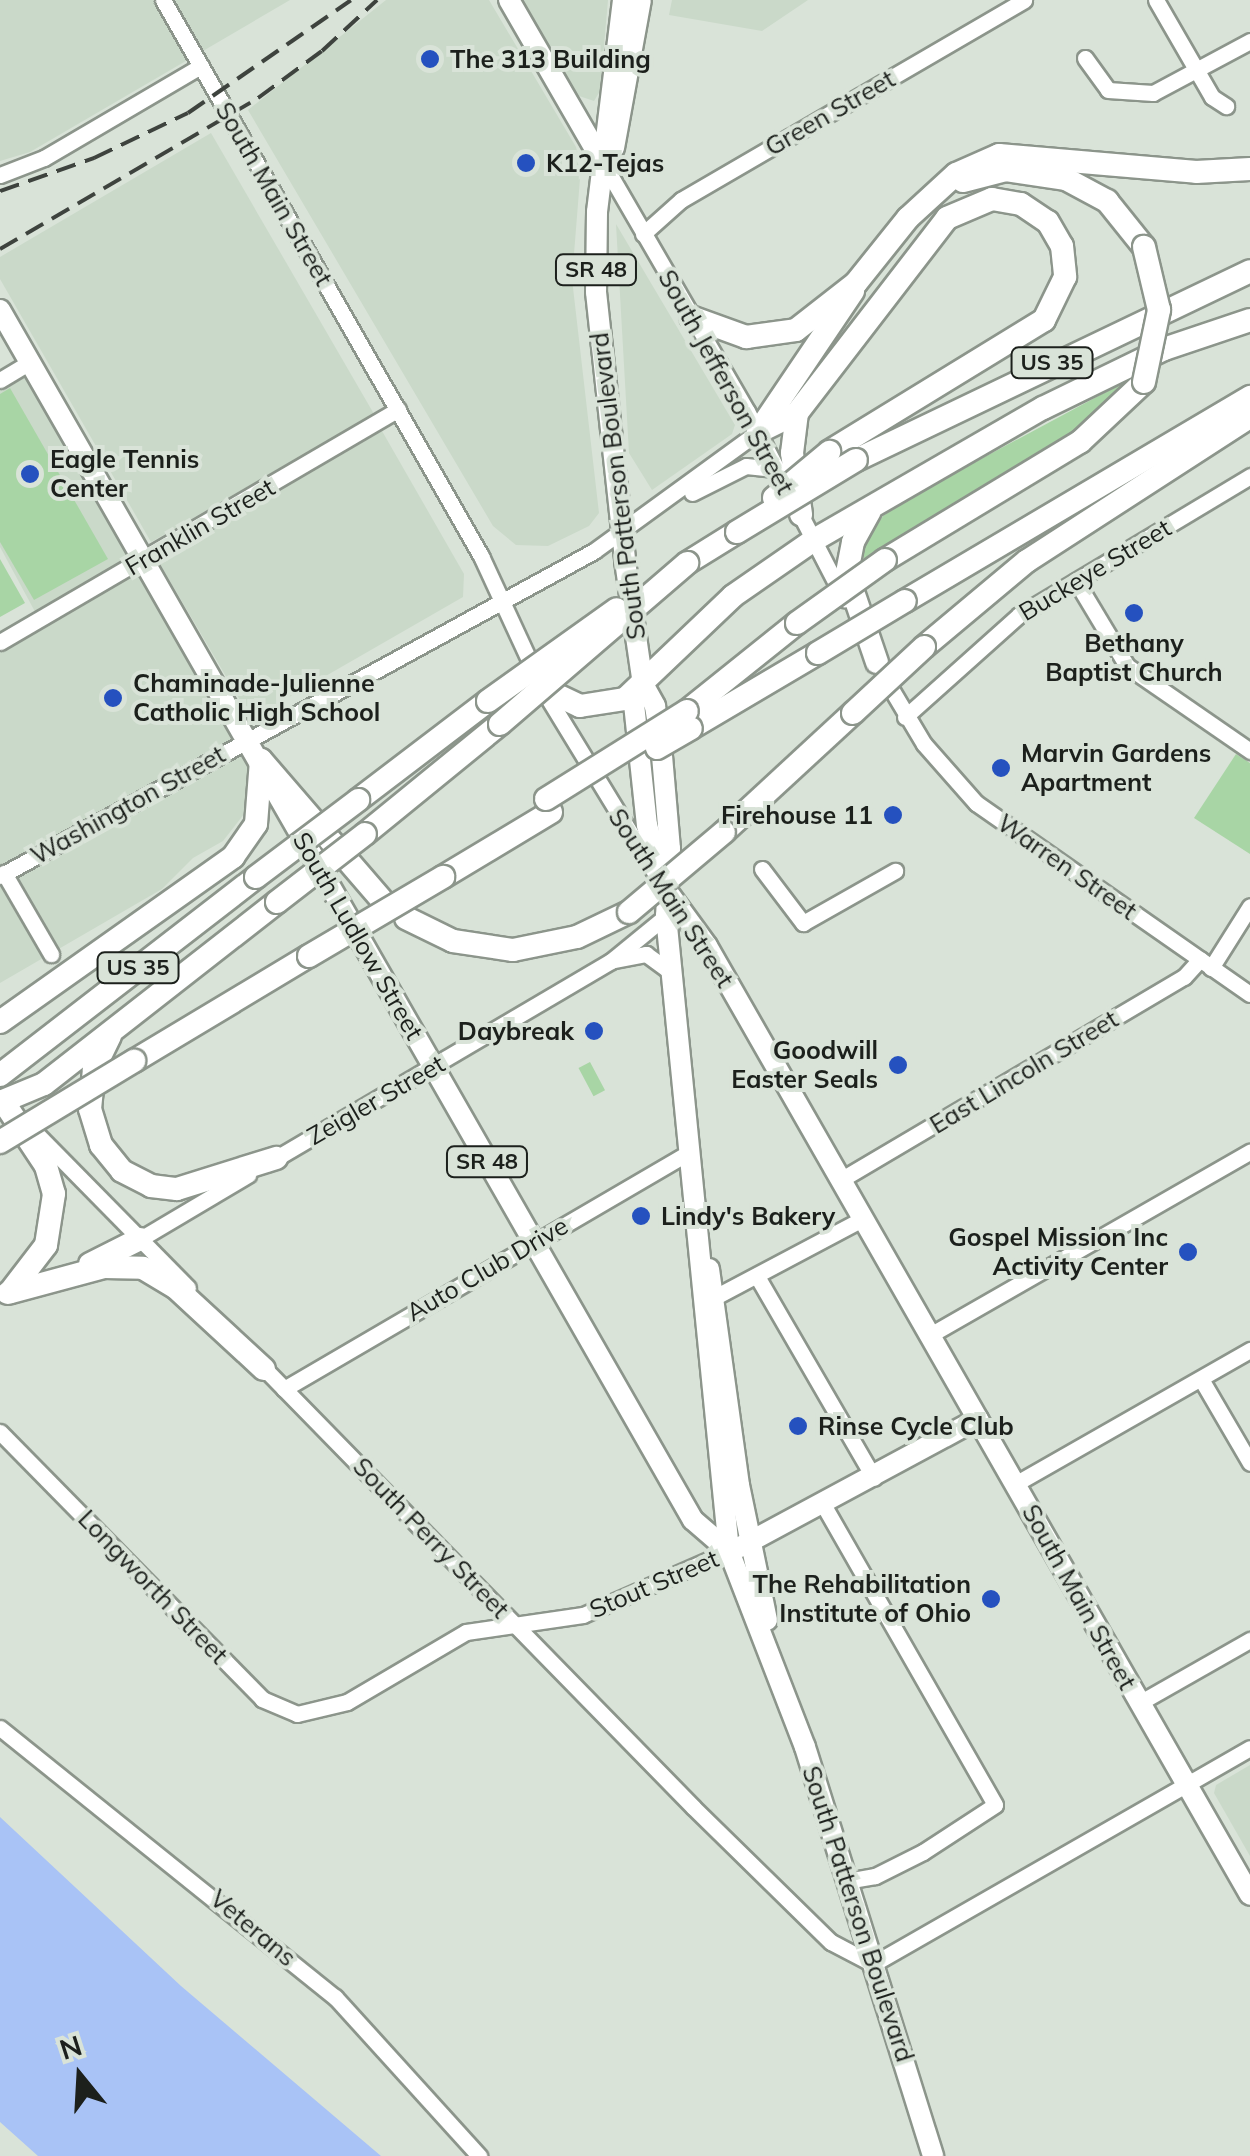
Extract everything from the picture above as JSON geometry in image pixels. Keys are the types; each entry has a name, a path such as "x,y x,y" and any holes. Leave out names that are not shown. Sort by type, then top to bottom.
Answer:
{"highway":[{"path":"691,317 741,336 779,336 811,321 856,283 908,218 971,163 999,154 1178,171 1250,168"},
{"path":"689,720 798,623 885,560 1080,442 1144,382 1158,310 1144,247 1107,201 1049,173 1006,170 945,186"},
{"path":"737,532 829,452 1018,341 1044,320 1064,277 1062,246 1048,222 1020,204 992,200 947,218 798,413 758,432"},
{"name":"US 35","path":"0,1075 488,701 687,564 856,460 1250,270"},
{"path":"758,432 843,315 856,283"},
{"path":"542,688 571,705 598,706 625,699 733,596 814,540 1084,387 1164,349 1250,320"},
{"path":"0,1142 447,875 548,805 689,720 818,653 1250,397"},
{"path":"798,413 792,453 800,514"},
{"path":"406,918 453,941 514,950 578,937 629,912 724,832 924,647 1026,561 1250,416"},
{"path":"877,662 848,567 862,522 879,503"},
{"path":"5,1293 46,1245 54,1194 46,1166 2,1099 37,1088 112,1033 500,724 687,564"},
{"path":"261,760 381,899"},
{"path":"0,1022 233,857 256,824 261,760"},
{"path":"112,1033 94,1069 90,1109 101,1145 122,1171 151,1186 178,1189 276,1158"},
{"path":"45,1282 140,1239"},
{"path":"5,1293 104,1268 143,1268 175,1287 264,1369"}],"main road":[{"name":"South Jefferson Street","path":"508,0 606,168"},
{"name":"South Patterson Boulevard","path":"623,0 596,292 643,684 656,706 661,744 670,848 664,887 666,916 698,1208 701,1313 739,1548 933,2156"},
{"name":"South Patterson Boulevard","path":"606,168 622,128 642,0"},
{"path":"570,107 592,108 612,97"},
{"name":"South Ludlow Street","path":"0,310 693,1520 739,1548"},
{"name":"South Main Street","path":"664,887 698,932 842,1179 1250,1895"},
{"name":"South Patterson Boulevard","path":"698,1208 715,1297 739,1548"},
{"name":"Stout Street","path":"739,1548 824,1506 978,1419"}],"street":[{"name":"South Main Street","path":"163,0 504,600 542,688 664,887"},
{"path":"989,0 998,16"},
{"name":"Green Street","path":"643,234 681,200 1024,0"},
{"path":"1156,0 1212,97 1226,106"},
{"path":"1086,58 1108,90 1153,93 1250,41"},
{"path":"0,175 44,158 201,66"},
{"name":"South Jefferson Street","path":"606,168 758,432 906,717"},
{"path":"0,380 30,362"},
{"name":"Franklin Street","path":"0,642 398,410"},
{"path":"670,501 758,432"},
{"path":"670,501 746,466 777,469"},
{"name":"Buckeye Street","path":"906,717 1000,630 1250,476"},
{"name":"Washington Street","path":"2,874 504,600 670,501"},
{"path":"1076,581 1127,666 1250,752"},
{"name":"Warren Street","path":"906,717 945,772 988,813 1250,994"},
{"path":"762,869 803,923 895,871"},
{"path":"2,874 51,954"},
{"name":"East Lincoln Street","path":"842,1179 1206,963 1250,906"},
{"name":"Zeigler Street","path":"140,1239 612,961 666,916"},
{"path":"612,961 646,954 672,973"},
{"name":"South Perry Street","path":"2,1099 831,1942 873,1964"},
{"name":"Auto Club Drive","path":"284,1388 692,1151"},
{"path":"930,1335 1250,1152"},
{"path":"715,1297 758,1278 864,1218"},
{"path":"758,1278 874,1478"},
{"path":"1015,1484 1250,1350"},
{"path":"1201,1379 1250,1463"},
{"name":"Longworth Street","path":"0,1432 262,1699 286,1712 320,1711"},
{"path":"824,1506 995,1804 923,1852 875,1876 848,1881"},
{"name":"Stout Street","path":"320,1711 466,1632 513,1622 583,1615 739,1548"},
{"path":"1138,1703 1250,1640"},
{"name":"Veterans","path":"0,1728 335,1997 479,2156"},
{"path":"873,1964 1250,1748"}],"shaded area":[{"path":"0,0 290,0 30,152 0,161"},
{"path":"386,0 489,0 576,147 581,166 572,279 599,513 589,526 548,546 516,545 493,526 248,110"},
{"path":"519,0 608,0 600,91 594,101 576,95"},
{"path":"672,0 808,0 762,31 669,15"},
{"path":"211,133 374,414 151,542 0,279 0,257"},
{"path":"616,224 735,425 732,434 652,490 629,453"},
{"name":"Chaminade-Julienne Catholic High School","path":"30,362 261,760 248,809 223,841 193,858 162,889 0,983 0,642 39,619 0,547 0,380"},
{"path":"382,431 464,574 463,597 251,719 157,559"},
{"path":"1250,1765 1250,1856 1214,1793 1216,1785"}],"green space":[{"path":"1130,379 1074,434 863,563 865,543 883,516 912,496"},
{"name":"Eagle Tennis Center","path":"10,388 108,559 34,600 0,542 0,394"},
{"path":"0,559 25,603 0,617"},
{"path":"1236,754 1250,763 1250,854 1194,818"},
{"path":"590,1062 605,1090 594,1096 579,1068"}],"water":[{"path":"0,1817 181,1986 381,2156 38,2156 0,2122"}],"railway":[{"path":"0,191 94,158 188,113 351,0"},
{"path":"0,249 258,98 322,51 377,0"}],"place":[{"name":"The 313 Building","path":"430,59"},
{"name":"K12-Tejas","path":"526,163"},
{"name":"Eagle Tennis Center","path":"30,474"},
{"name":"Bethany Baptist Church","path":"1134,613"},
{"name":"Chaminade-Julienne Catholic High School","path":"113,698"},
{"name":"Marvin Gardens Apartment","path":"1001,768"},
{"name":"Firehouse 11","path":"893,815"},
{"name":"Daybreak","path":"594,1031"},
{"name":"Goodwill Easter Seals","path":"898,1065"},
{"name":"Lindy's Bakery","path":"641,1216"},
{"name":"Gospel Mission Inc Activity Center","path":"1188,1252"},
{"name":"Rinse Cycle Club","path":"798,1426"},
{"name":"The Rehabilitation Institute of Ohio","path":"991,1599"}]}
